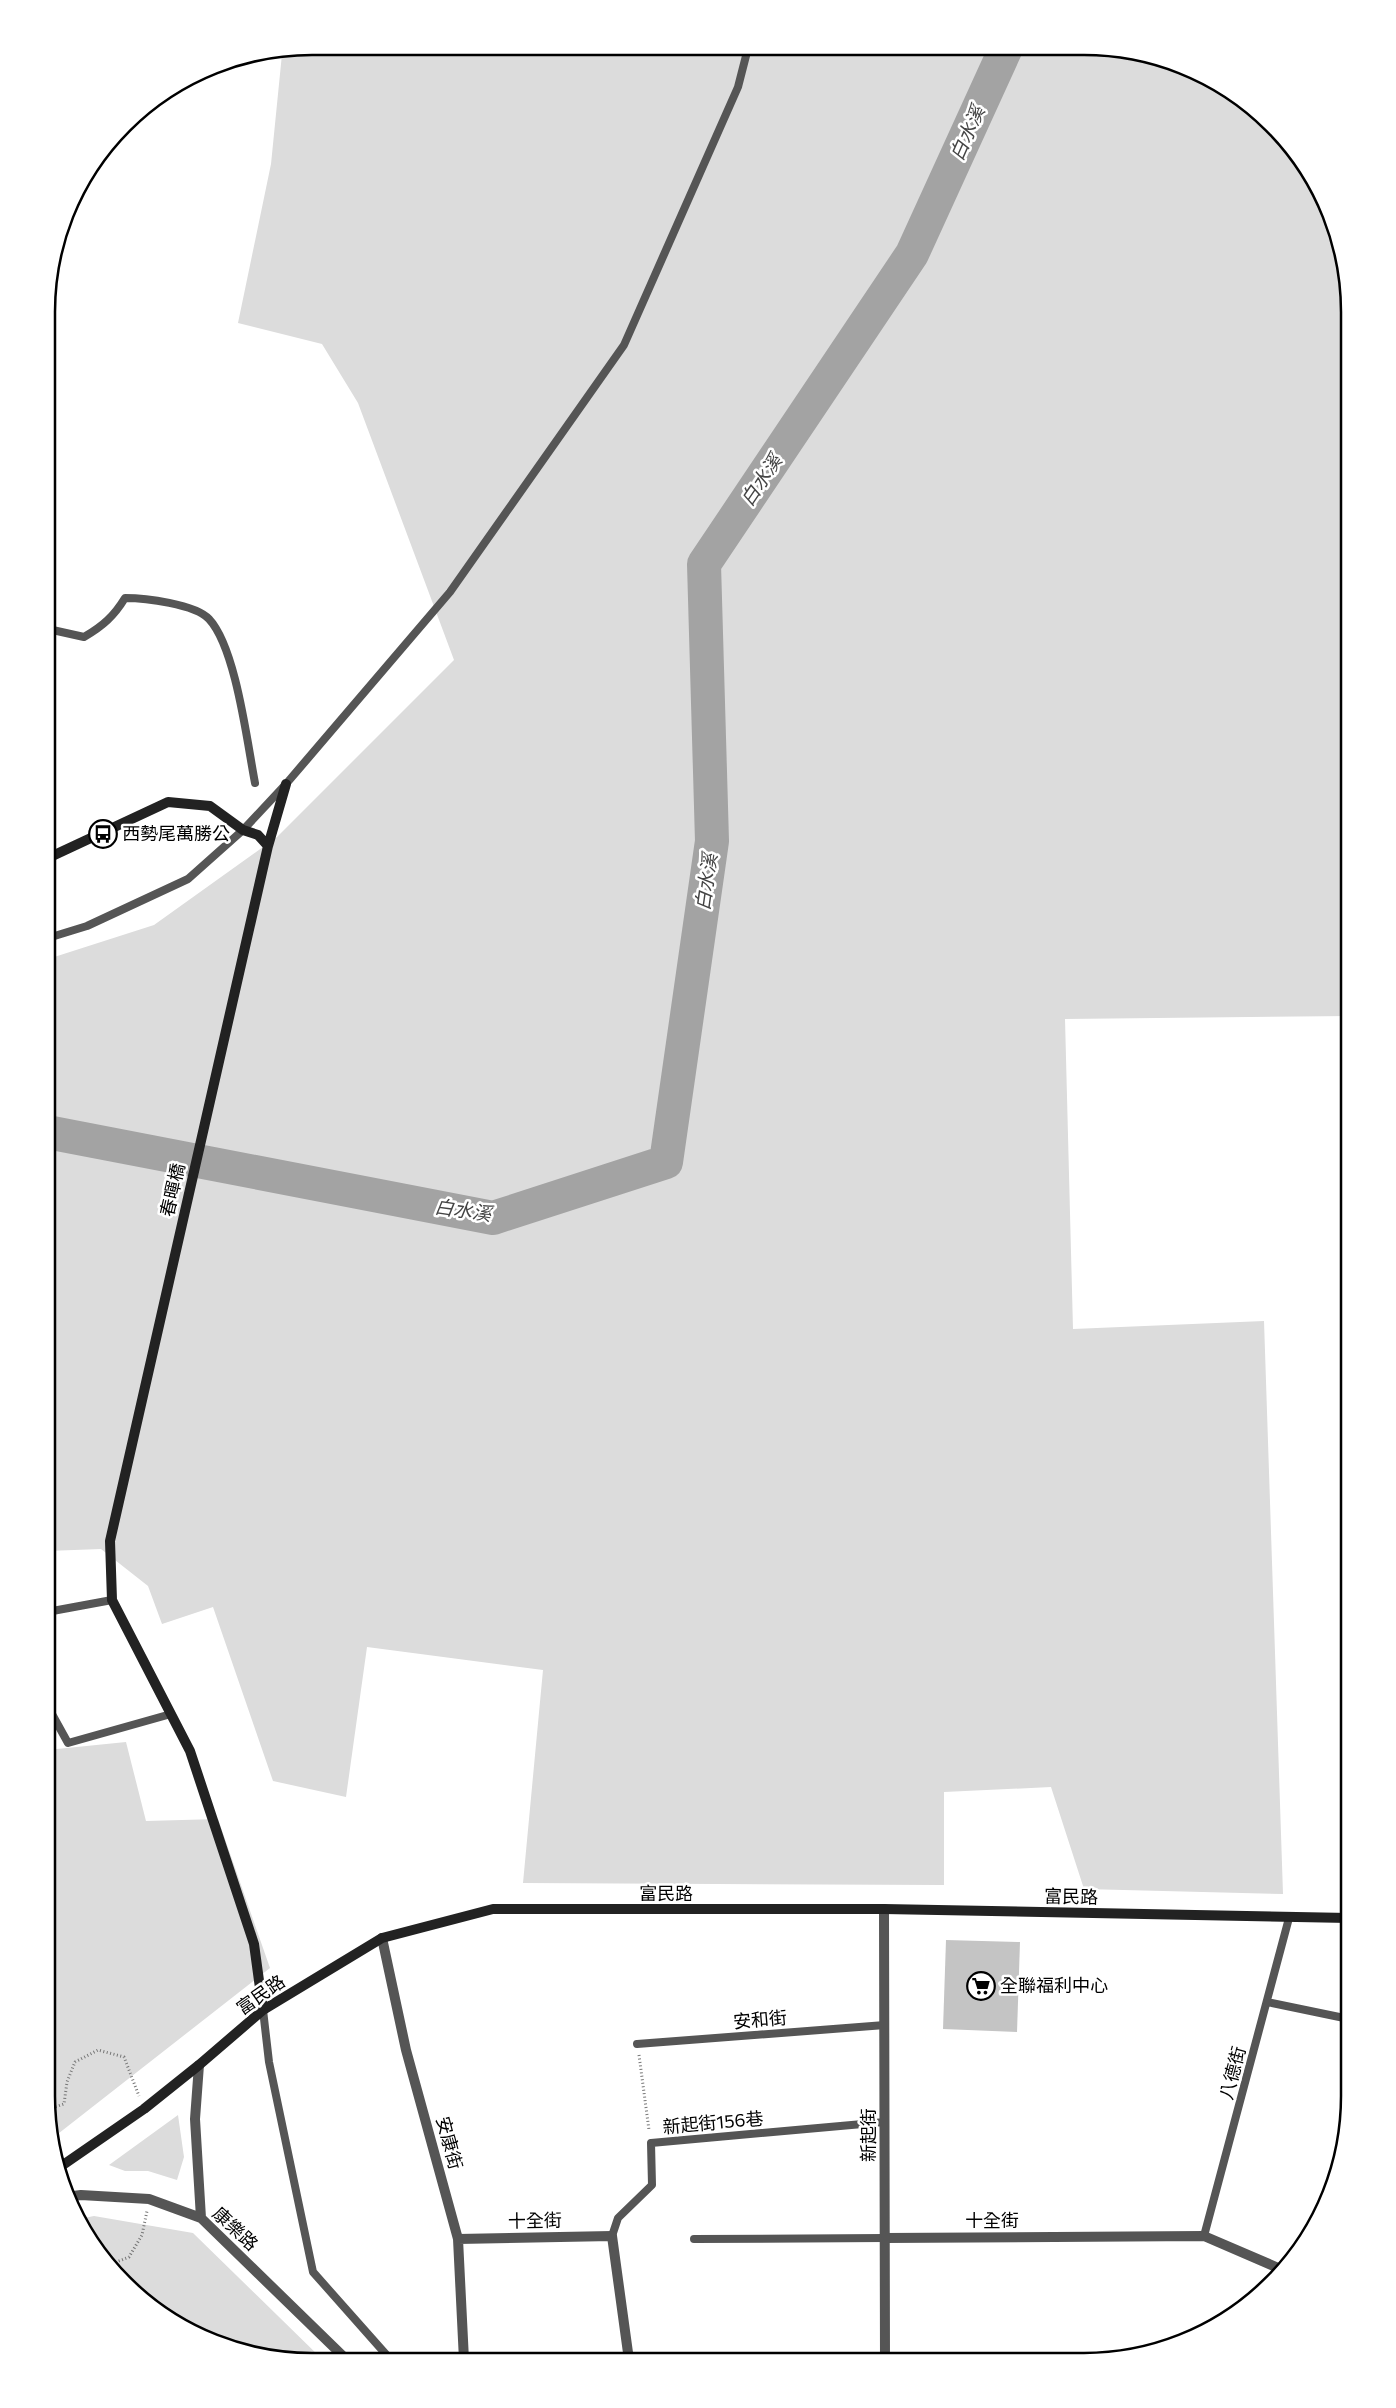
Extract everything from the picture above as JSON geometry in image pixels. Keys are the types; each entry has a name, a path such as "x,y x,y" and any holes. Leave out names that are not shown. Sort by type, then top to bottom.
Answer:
{"street":[{"name":"春暉橋","path":"112,1600 110,1541 268,846 286,784"},
{"path":"55,855 168,802 210,806 242,830 258,834 268,846"},
{"path":"112,1600 190,1751 254,1944 263,2010"},
{"name":"富民路","path":"65,2164 144,2109 263,2010 382,1938 494,1909 884,1909 1341,1918"},
{"name":"新起街","path":"884,1909 885,2353"},
{"name":"安康街","path":"382,1938 406,2050 458,2239 464,2353"},
{"path":"199,2065 194,2118 201,2218"},
{"name":"康樂路","path":"76,2196 149,2199 201,2218 340,2353"},
{"path":"612,2236 628,2353"},
{"name":"十全街","path":"458,2239 612,2236"},
{"name":"十全街","path":"885,2238 1204,2236 1276,2267"}],"lane":[{"path":"55,936 87,926 188,879 242,830 286,784 450,592 624,345 738,87 746,55"},
{"path":"55,631 84,637 103,626 114,616 125,598 137,598 189,608 208,619 229,653 255,783"},
{"path":"55,1611 112,1600"},
{"path":"55,1719 68,1743 171,1714"},
{"name":"八德街","path":"1204,2236 1289,1918"},
{"path":"1267,2002 1341,2017"},
{"path":"263,2010 269,2062 313,2272 385,2353"},
{"name":"安和街","path":"637,2044 885,2025"},
{"name":"新起街156巷","path":"612,2236 618,2218 652,2185 651,2143 885,2122"},
{"name":"十全街","path":"694,2239 885,2238"}],"path":[{"path":"637,2044 651,2143"},
{"path":"56,2107 64,2104 67,2082 75,2062 98,2050 124,2057 144,2109"},
{"path":"117,2262 130,2257 142,2235 149,2199"}],"shaded area":[{"path":"312,55 1084,55 1117,57 1150,64 1182,75 1212,89 1227,98 1266,130 1298,169 1307,184 1321,214 1332,246 1339,279 1341,312 1341,1016 1065,1019 1073,1329 1264,1321 1283,1894 1084,1889 1051,1787 944,1792 944,1885 523,1883 543,1670 367,1647 346,1797 273,1781 213,1607 162,1624 148,1586 101,1549 55,1551 55,957 154,925 277,837 454,660 358,403 322,344 238,323 271,164 282,57"},
{"path":"126,1742 146,1821 218,1819 270,1968 58,2134 55,2096 55,1749"},
{"path":"178,2115 184,2157 177,2180 148,2171 125,2171 109,2165"},
{"path":"94,2216 193,2233 316,2353 279,2351 246,2344 214,2333 184,2319 169,2310 130,2278 98,2239 86,2218"}],"building":[{"name":"全聯福利中心","path":"946,1940 1020,1942 1017,2032 943,2029"}],"waterway":[{"name":"白水溪","path":"55,1134 493,1218 666,1162 712,841 704,564 912,254 1003,55"}],"place":[{"name":"西勢尾萬勝公","path":"103,834"},
{"name":"全聯福利中心","path":"981,1986"}]}
